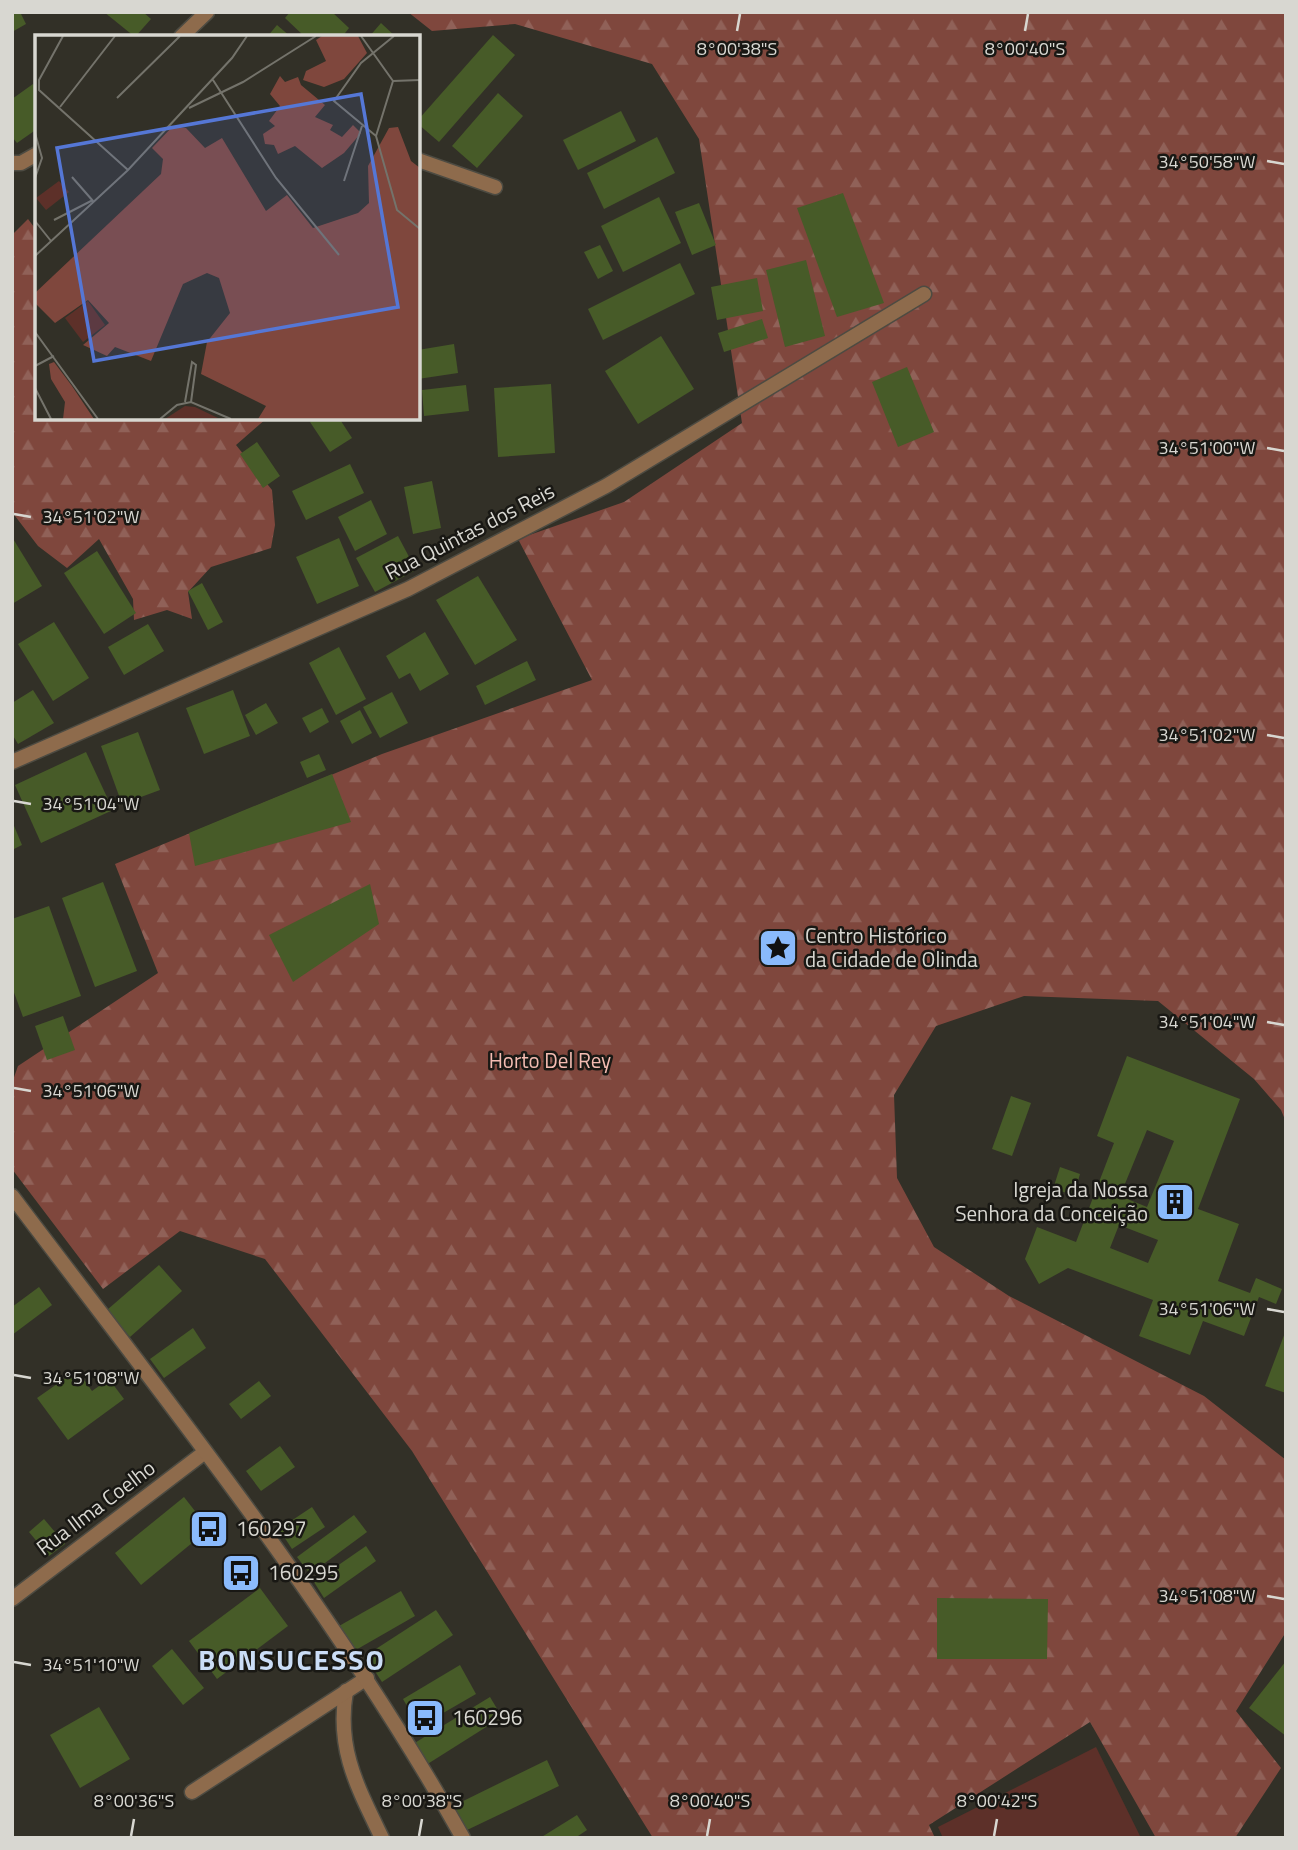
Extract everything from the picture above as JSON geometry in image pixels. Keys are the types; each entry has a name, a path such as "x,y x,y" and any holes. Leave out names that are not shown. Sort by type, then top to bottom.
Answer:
{"street":[{"path":"192,34 207,12"},
{"path":"12,163 21,163 35,155"},
{"path":"420,161 495,187"},
{"name":"Rua Quintas dos Reis","path":"12,762 408,589 606,486 924,295"},
{"path":"12,1196 205,1452 367,1678 463,1838"},
{"name":"Rua Ilma Coelho","path":"12,1599 205,1452"},
{"path":"192,1792 367,1678"},
{"path":"346,1691 342,1713 348,1762 382,1838"}],"green space":[{"name":"Horto Del Rey","path":"408,12 1286,12 1286,1122 1281,1110 1254,1079 1158,1001 1024,996 936,1026 894,1095 897,1178 934,1247 1009,1296 1204,1396 1286,1460 1286,1632 1236,1711 1281,1768 1235,1838 1156,1838 1090,1722 929,1825 935,1838 653,1838 412,1451 265,1259 180,1231 103,1289 12,1169 12,1083 18,1066 158,973 115,864 382,754 592,680 518,539 624,502 742,423 699,139 652,64 515,24 432,31"},
{"path":"28,219 35,228 35,420 265,420 236,445 272,490 275,525 271,548 211,567 188,592 192,619 167,610 134,620 133,599 99,539 67,568 38,546 12,512 12,235"}],"shaded area":[{"path":"1096,1747 1141,1838 943,1838 938,1827"}],"building":[{"path":"12,12 20,12 26,24 12,32"},
{"path":"104,12 143,12 151,19 137,35 133,35"},
{"path":"290,12 332,12 349,28 344,35 303,35 285,18"},
{"path":"381,23 394,35 371,35"},
{"path":"277,25 289,35 269,35"},
{"path":"493,35 515,55 439,142 420,126 420,118"},
{"path":"33,84 35,86 35,130 17,143 12,137 12,99"},
{"path":"498,93 523,116 477,168 452,146"},
{"path":"621,111 636,141 578,170 563,140"},
{"path":"657,137 675,173 604,209 587,173"},
{"path":"843,193 884,303 837,317 797,208"},
{"path":"659,197 681,243 623,272 601,226"},
{"path":"699,203 716,245 692,255 675,212"},
{"path":"600,245 613,271 598,279 584,252"},
{"path":"806,260 825,336 785,347 766,270"},
{"path":"680,263 695,294 603,340 588,309"},
{"path":"757,278 763,311 717,320 711,287"},
{"path":"762,319 768,338 724,352 718,333"},
{"path":"661,336 694,389 638,424 605,371"},
{"path":"454,344 458,373 420,379 420,350"},
{"path":"907,367 934,432 898,447 872,382"},
{"path":"551,384 555,453 498,457 494,388"},
{"path":"466,385 469,411 424,416 422,390"},
{"path":"340,420 352,438 330,452 310,422"},
{"path":"257,442 280,476 263,488 240,454"},
{"path":"350,464 364,493 306,520 292,491"},
{"path":"432,481 441,528 413,534 404,487"},
{"path":"371,500 387,534 355,551 338,517"},
{"path":"398,536 416,570 375,592 356,558"},
{"path":"12,537 42,586 12,604"},
{"path":"339,538 359,586 317,604 296,557"},
{"path":"97,551 136,613 104,634 64,573"},
{"path":"478,576 517,640 475,665 436,600"},
{"path":"202,583 223,622 208,630 188,591"},
{"path":"54,622 89,678 53,701 18,644"},
{"path":"148,624 164,651 124,675 108,647"},
{"path":"425,632 449,674 420,691 410,673 399,679 386,656"},
{"path":"339,647 366,699 336,715 309,663"},
{"path":"527,661 536,680 485,705 476,686"},
{"path":"33,690 54,723 18,744 12,734 12,703"},
{"path":"233,690 250,736 204,754 186,708"},
{"path":"392,692 408,723 380,738 363,707"},
{"path":"266,703 278,723 256,735 245,715"},
{"path":"322,708 329,722 310,733 302,718"},
{"path":"360,710 372,733 352,744 340,721"},
{"path":"138,732 160,790 122,804 101,746"},
{"path":"86,752 113,810 41,843 15,785"},
{"path":"319,754 326,770 307,778 300,762"},
{"path":"332,774 351,822 195,866 189,833"},
{"path":"12,821 22,845 12,850"},
{"path":"103,882 137,971 95,987 62,898"},
{"path":"370,884 379,924 293,982 269,935"},
{"path":"49,906 81,996 23,1017 12,987 12,919"},
{"path":"63,1016 75,1050 47,1060 35,1026"},
{"name":"Igreja da Nossa Senhora da Conceição","path":"1127,1056 1240,1099 1198,1209 1239,1224 1218,1281 1250,1293 1256,1278 1282,1289 1276,1304 1259,1297 1244,1336 1203,1321 1190,1355 1139,1336 1153,1300 1068,1268 1039,1284 1025,1259 1037,1227 1076,1242 1114,1143 1097,1136","holes":["1147,1130 1174,1141 1147,1207 1120,1196","1119,1225 1158,1240 1148,1263 1110,1248"]},
{"path":"1011,1096 1031,1103 1012,1156 992,1149"},
{"path":"1060,1167 1080,1174 1074,1195 1053,1189"},
{"path":"159,1265 182,1291 130,1337 107,1310"},
{"path":"39,1287 52,1305 12,1335 12,1307"},
{"path":"193,1328 206,1348 164,1378 150,1359"},
{"path":"1286,1330 1286,1393 1265,1386"},
{"path":"77,1370 92,1391 109,1379 124,1399 68,1440 37,1398"},
{"path":"259,1381 271,1396 241,1419 229,1404"},
{"path":"280,1446 295,1467 261,1491 246,1471"},
{"path":"184,1497 209,1529 141,1585 115,1553"},
{"path":"312,1507 325,1527 292,1549 279,1529"},
{"path":"354,1515 367,1532 310,1574 297,1557"},
{"path":"44,1519 65,1544 49,1556 29,1532"},
{"path":"366,1546 376,1561 324,1598 314,1582"},
{"path":"260,1588 288,1626 217,1679 189,1641"},
{"path":"401,1591 415,1616 354,1651 339,1626"},
{"path":"937,1598 1048,1599 1047,1659 937,1659"},
{"path":"436,1610 453,1635 382,1682 365,1656"},
{"path":"172,1649 204,1688 183,1705 152,1666"},
{"path":"1286,1661 1286,1736 1249,1708"},
{"path":"460,1665 476,1694 419,1727 403,1699"},
{"path":"490,1697 502,1717 426,1765 413,1744"},
{"path":"99,1707 130,1759 80,1788 50,1735"},
{"path":"547,1760 559,1786 465,1831 453,1806"},
{"path":"577,1815 587,1830 575,1838 540,1838"}],"place":[{"name":"Centro Histórico da Cidade de Olinda","path":"778,948"},
{"name":"Igreja da Nossa Senhora da Conceição","path":"1175,1202"},
{"name":"160297","path":"209,1529"},
{"name":"160295","path":"241,1573"},
{"name":"160296","path":"425,1718"}],"district":[{"name":"BONSUCESSO","path":"292,1660"}]}
